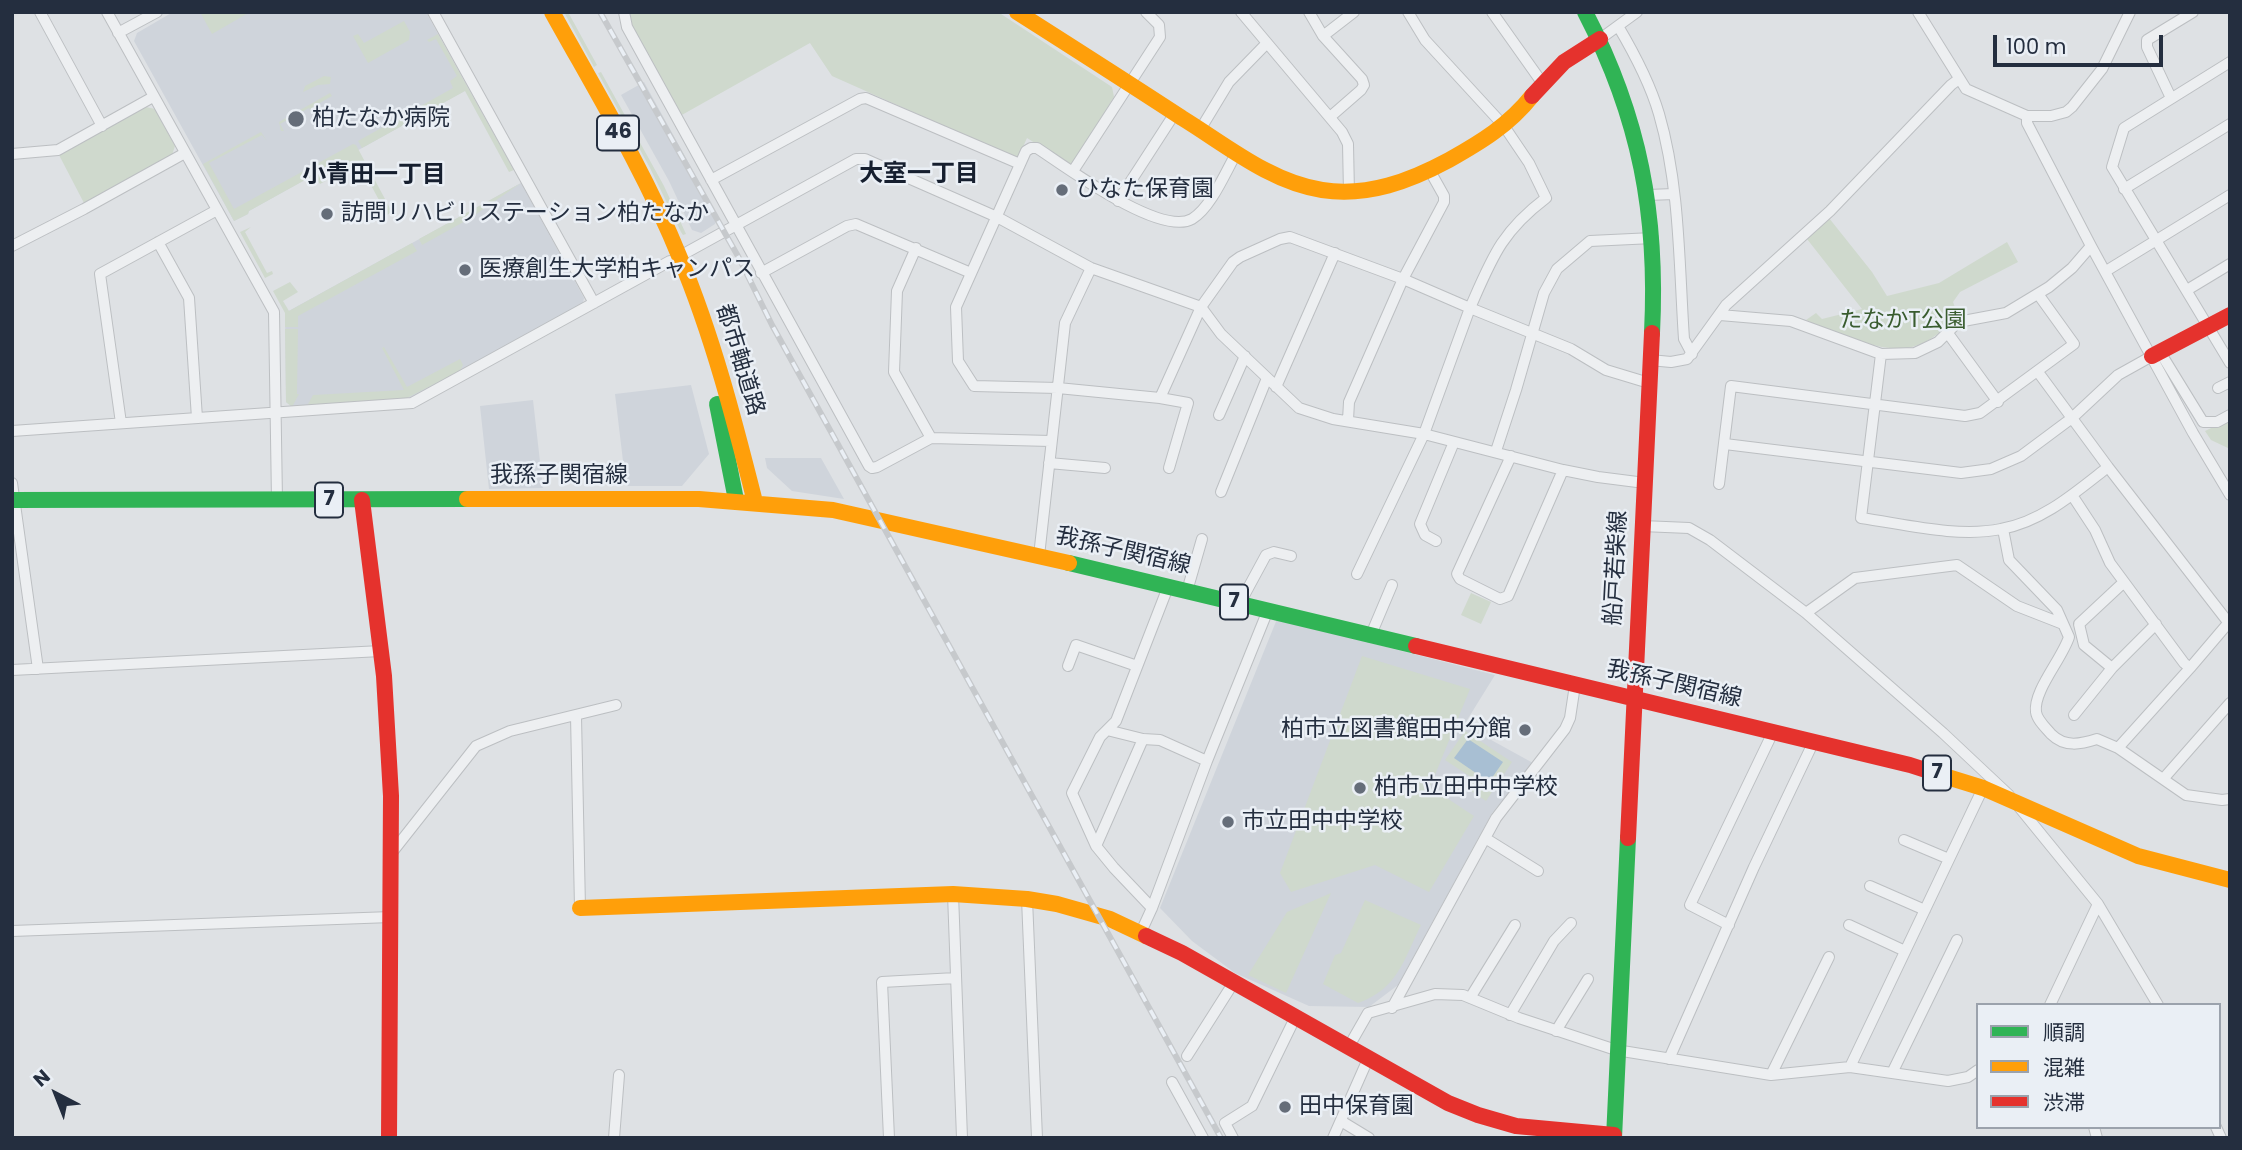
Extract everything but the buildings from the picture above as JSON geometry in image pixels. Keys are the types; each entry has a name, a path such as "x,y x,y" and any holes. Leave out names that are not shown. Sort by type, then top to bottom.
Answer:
{"street":[{"path":"40,12 103,126"},
{"path":"107,12 274,312 277,500"},
{"path":"118,33 157,12"},
{"path":"433,12 594,303"},
{"name":"都市軸道路","path":"538,12 675,258 713,387 732,466 736,500"},
{"name":"都市軸道路","path":"552,12 642,176 716,355 755,502"},
{"path":"625,12 627,27 869,466 877,467 931,438 1051,441"},
{"path":"1017,12 1271,174 1287,181 1328,191 1349,193 1396,185 1430,171 1504,126 1562,63 1637,12"},
{"path":"1073,171 1160,37 1159,24 1146,12"},
{"path":"1241,12 1342,132 1348,144 1349,193"},
{"path":"1309,12 1323,36 1362,79 1364,85 1330,117"},
{"path":"1323,36 1354,12"},
{"path":"1357,575 1424,434 1470,308 1494,253 1525,213 1546,198 1529,163 1504,126 1425,40 1408,12"},
{"path":"1492,12 1543,84"},
{"name":"船戸若柴線","path":"1585,12 1614,70 1636,136 1648,195 1655,279 1616,1050 1614,1137"},
{"path":"1918,12 1966,89 2027,116 2051,116 2071,107 2102,69 2130,12"},
{"path":"2171,98 2147,47 2147,40 2193,12"},
{"path":"1618,26 1640,66 1659,113 1674,194 1684,339 1692,354"},
{"path":"1200,130 1229,82 1266,43"},
{"path":"2230,62 2124,128 2112,167 2230,363"},
{"path":"1650,360 1682,361 1692,354 1726,305 1830,211 1959,79"},
{"path":"12,154 58,150 153,97"},
{"path":"711,180 866,98 1020,164"},
{"path":"1118,201 1175,113"},
{"path":"2027,116 2027,122 2091,246 2156,354 2203,422 2217,422 2230,415"},
{"path":"2124,189 2230,124"},
{"path":"1169,468 1188,404 1160,398 1058,388 974,386 958,361 956,307 1026,151 1031,148 1037,148 1131,209 1172,222 1191,220 1205,209 1237,152"},
{"path":"12,246 185,153"},
{"path":"12,431 412,403 856,159 865,159 996,217 1091,268 1201,307 1221,334 1299,408 1332,419 1424,434 1563,470 1644,483"},
{"path":"1348,420 1349,402 1403,279 1444,202 1444,196 1430,171"},
{"path":"1648,195 1674,194"},
{"path":"2106,271 2230,195"},
{"path":"121,423 100,274 217,210"},
{"path":"761,273 852,224 916,248 971,273"},
{"path":"1160,398 1201,307 1233,262 1280,239 1290,237 1403,279 1571,349 1606,370 1649,383"},
{"path":"1496,451 1544,293 1557,269 1590,241 1653,238"},
{"path":"158,242 189,298 197,418"},
{"path":"1720,315 1791,321 1881,354 1915,353 1938,342 1958,322 2006,313 2038,294 2072,268 2091,246"},
{"path":"916,248 897,291 894,372 931,438"},
{"path":"1276,387 1335,253"},
{"path":"2187,290 2230,264"},
{"path":"1039,556 1065,323 1091,268"},
{"path":"1719,484 1731,386 1965,416 1980,413 2074,344 2038,294"},
{"path":"1725,444 1961,473 1992,469 2021,456 2073,418 2118,375 2230,315"},
{"path":"1947,332 1998,402"},
{"path":"1881,354 1861,518 1961,531 2003,529 2041,514 2072,495 2108,467"},
{"path":"2156,354 2193,433 2229,494"},
{"path":"1219,415 1245,356"},
{"path":"2038,372 2108,467 2229,621 2118,748"},
{"path":"1221,492 1266,378"},
{"path":"2218,388 2230,382"},
{"path":"1436,541 1425,535 1420,524 1454,442"},
{"path":"1511,456 1457,574 1460,579 1500,599 1508,596 1563,470"},
{"path":"1049,463 1105,468"},
{"path":"12,483 38,669"},
{"path":"2072,495 2095,530 2110,562 2190,668"},
{"name":"我孫子関宿線","path":"14,500 736,500 833,510 1240,603 1370,637 1910,765 1983,788 2138,856 2230,880"},
{"path":"362,500 381,651 390,772 389,1138"},
{"path":"1642,526 1678,526 1698,532 1806,613 1943,733 2013,800 2098,904 2157,1003"},
{"path":"2003,529 2009,560 2057,610 2069,637 2064,652 2039,691 2035,711 2055,738 2066,743 2083,744 2097,739 2118,748 2186,795 2227,797"},
{"path":"1187,591 1202,539"},
{"path":"1240,603 1266,555 1274,552 1291,556"},
{"path":"1806,613 1855,578 1957,565 2017,606 2063,624"},
{"path":"2112,668 2084,645 2079,624 2124,582"},
{"path":"1370,637 1392,585"},
{"path":"1152,908 1096,846 1072,793 1100,737 1116,721 1168,587"},
{"path":"1140,932 1152,908 1268,610"},
{"path":"2074,715 2112,668 2156,624"},
{"path":"1068,666 1076,645 1137,666"},
{"path":"12,670 381,651"},
{"path":"1392,1008 1496,818 1565,729 1570,718 1575,685"},
{"path":"2164,778 2230,704"},
{"path":"390,855 476,746 510,731 616,705"},
{"path":"576,716 580,908 953,894 1027,899 1057,904 1140,932 1234,982 1418,1087 1478,1115 1538,1129 1614,1137"},
{"path":"1107,730 1160,740 1207,761"},
{"path":"1729,925 1690,905 1773,732"},
{"path":"1096,846 1143,738"},
{"path":"1669,1059 1814,741"},
{"path":"1850,1067 1983,788"},
{"path":"1485,838 1538,871"},
{"path":"1904,840 1950,859"},
{"path":"1870,886 1925,910"},
{"path":"953,894 962,1138"},
{"path":"1027,899 1037,1138"},
{"path":"2051,1003 2098,904"},
{"path":"12,931 391,917"},
{"path":"1510,1015 1554,941 1571,923"},
{"path":"1470,998 1515,925"},
{"path":"1849,925 1905,951"},
{"path":"1892,1073 1957,940"},
{"path":"1771,1075 1829,957"},
{"path":"889,1138 882,982 956,978"},
{"path":"1556,1031 1588,979"},
{"path":"1187,1056 1234,982"},
{"path":"1348,1048 1368,1013 1435,994 1463,995 1510,1015 1616,1050 1771,1075 1850,1067 1948,1081 1968,1077 1976,1071"},
{"path":"1233,1138 1225,1123 1252,1106 1295,1018"},
{"path":"1333,1138 1368,1059"},
{"path":"614,1138 620,1075"},
{"path":"1172,1082 1203,1138"},
{"path":"1340,1121 1369,1138"}],"shaded area":[{"name":"柏たなか病院","path":"173,12 426,12 468,89 234,221 134,41 137,33"},
{"path":"644,82 718,216 715,224 701,233 692,230 669,181 621,95"},
{"name":"医療創生大学柏キャンパス","path":"521,183 584,298 583,303 414,397 292,407 286,402 285,313"},
{"path":"691,385 709,454 682,486 626,486 615,394"},
{"path":"533,400 543,488 489,489 480,406"},
{"path":"765,458 821,458 844,499 792,491 767,468"},
{"name":"柏市立田中中学校","path":"1277,619 1495,675 1464,725 1533,763 1492,813 1398,985 1369,1007 1309,1006 1235,973 1192,941 1160,908"}],"green space":[{"path":"200,12 250,12 212,34"},
{"path":"564,12 568,12 597,65 594,67"},
{"path":"629,12 998,12 1112,87 1114,97 1073,163 1068,164 1027,138 1019,156 1014,157 832,76 810,43 680,116 630,23"},
{"path":"404,21 410,32 409,40 368,63 353,36 358,34 364,43"},
{"path":"438,34 514,170 509,172 465,91 362,148 358,141 453,88 450,81 457,76 436,39 429,42 427,40"},
{"path":"601,72 664,186 686,234 681,232 650,168 598,73"},
{"path":"324,76 331,77 330,84 318,85 303,92 305,86"},
{"path":"330,93 332,96 318,104 321,111 314,115 309,108 280,124 284,131 281,131 279,122"},
{"path":"146,107 155,109 175,146 172,155 84,203 59,155"},
{"path":"261,132 267,141 262,135 209,163 234,209 353,144 356,145 392,212 387,215 359,163 320,184 314,175 234,221 203,164"},
{"path":"521,183 469,219 422,245 419,239"},
{"name":"たなかT公園","path":"1829,218 1872,272 1887,296 1939,283 2007,242 2018,262 1960,292 1953,302 1958,316 1925,342 1901,349 1873,345 1806,320 1816,313 1822,319 1862,309 1807,239"},
{"path":"251,227 245,232 267,273 272,271 273,274 265,278 240,232"},
{"path":"412,243 417,251 298,316 298,327 285,327 285,313 273,291 290,282 298,292 283,301 289,311"},
{"path":"285,329 298,329 299,394 292,407 286,402"},
{"path":"384,347 407,387 460,359 463,365 460,371 405,399 307,406 313,395 404,390 382,348"},
{"path":"2230,419 2230,449 2211,440 2205,431"},
{"path":"1471,593 1491,602 1481,624 1461,615"},
{"path":"1362,656 1470,689 1430,787 1474,816 1429,892 1375,865 1291,892 1280,873"},
{"path":"1465,731 1512,762 1486,801 1465,787 1471,777 1445,760"},
{"path":"1331,893 1286,993 1248,975 1287,912"},
{"path":"1365,900 1421,925 1391,981 1382,990 1358,1003 1323,984 1335,955 1341,953"}],"water":[{"path":"1468,739 1503,762 1489,782 1454,758"}],"railway":[{"path":"600,12 739,258 772,325 1221,1138"}],"traffic: fast":[{"path":"1585,12 1620,90 1641,168 1652,248 1652,333"},
{"path":"717,404 736,500"},
{"path":"12,500 467,499"},
{"path":"1069,563 1416,646"},
{"path":"1614,1138 1628,838"}],"traffic: slow":[{"path":"552,12 636,164 680,258 713,348 755,502"},
{"path":"1017,12 1266,171 1303,186 1322,190 1339,192 1372,189 1419,175 1494,132 1514,116 1532,96"},
{"path":"467,499 699,499 833,510 1069,563"},
{"path":"1941,775 1983,788 2138,856 2230,880"},
{"path":"580,908 953,894 1027,899 1057,904 1110,919 1146,936"}],"traffic: jam":[{"path":"1532,96 1564,62 1600,39"},
{"path":"2152,356 2230,315"},
{"path":"1628,838 1652,333"},
{"path":"362,500 384,676 391,796 389,1138"},
{"path":"1416,646 1910,765 1941,775"},
{"path":"1146,936 1182,953 1448,1103 1516,1126 1614,1135"}],"place":[{"name":"柏たなか病院","path":"296,119"},
{"name":"ひなた保育園","path":"1062,190"},
{"name":"訪問リハビリステーション柏たなか","path":"327,214"},
{"name":"医療創生大学柏キャンパス","path":"465,270"},
{"name":"柏市立図書館田中分館","path":"1525,730"},
{"name":"柏市立田中中学校","path":"1360,788"},
{"name":"市立田中中学校","path":"1228,822"},
{"name":"田中保育園","path":"1285,1107"}],"district":[{"name":"大室一丁目","path":"919,175"},
{"name":"小青田一丁目","path":"374,176"}]}
